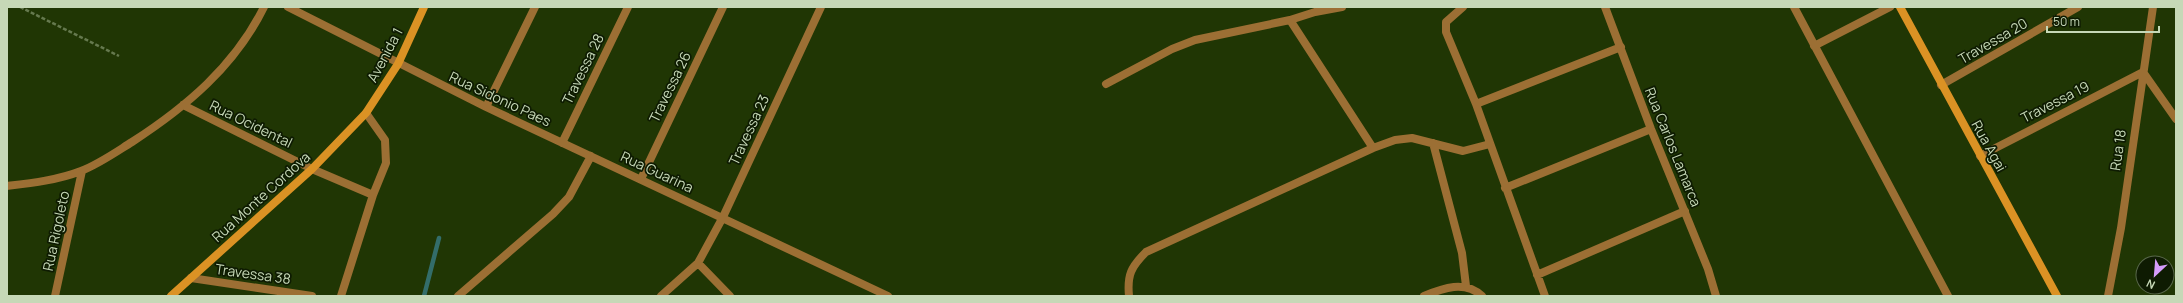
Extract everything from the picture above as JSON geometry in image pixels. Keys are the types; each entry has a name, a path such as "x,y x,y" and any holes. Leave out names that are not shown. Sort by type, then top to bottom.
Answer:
{"street":[{"path":"7,186 41,182 82,171 128,145 184,105 212,80 235,55 256,23 264,7"},
{"name":"Rua Sidonio Paes","path":"288,7 486,108 591,156"},
{"name":"Avenida 1","path":"366,113 398,64 424,7"},
{"path":"486,108 535,7"},
{"name":"Travessa 28","path":"562,143 628,7"},
{"name":"Travessa 26","path":"641,179 723,7"},
{"name":"Travessa 23","path":"661,296 698,263 723,217 821,7"},
{"path":"1106,84 1172,49 1195,40 1290,20 1314,12 1342,7"},
{"path":"1463,7 1446,22 1446,32 1476,104 1545,296"},
{"name":"Rua Carlos Lamarca","path":"1605,7 1651,129 1708,269 1716,296"},
{"path":"1794,7 1948,296"},
{"path":"1814,46 1890,7"},
{"name":"Rua Agai","path":"1900,7 1941,85 2057,296"},
{"name":"Travessa 20","path":"1941,85 2078,7"},
{"name":"Rua 18","path":"2108,296 2120,228 2153,7"},
{"path":"1290,20 1373,148"},
{"path":"1476,104 1620,47"},
{"path":"2143,72 2176,118"},
{"name":"Travessa 19","path":"1980,156 2143,72"},
{"name":"Rua Ocidental","path":"184,105 312,169 373,195"},
{"path":"341,296 373,195 386,163 384,140 366,113"},
{"name":"Rua Monte Cordova","path":"172,295 312,169 366,113"},
{"path":"1505,188 1651,129"},
{"path":"1129,296 1128,277 1134,264 1146,252 1373,148 1395,140 1412,138 1463,151 1490,144"},
{"path":"1433,143 1462,253 1466,286"},
{"path":"458,296 553,214 569,197 591,156"},
{"name":"Rua Guarina","path":"591,156 888,296"},
{"name":"Rua Rigoleto","path":"55,296 82,171"},
{"path":"1537,275 1685,211"},
{"path":"698,263 730,296"},
{"name":"Travessa 38","path":"191,278 312,296"},
{"path":"1424,296 1451,287 1466,286 1482,296"},
{"path":"1450,296 1451,287"}],"path":[{"path":"20,7 119,56"}],"waterway":[{"path":"424,296 439,238"}]}
